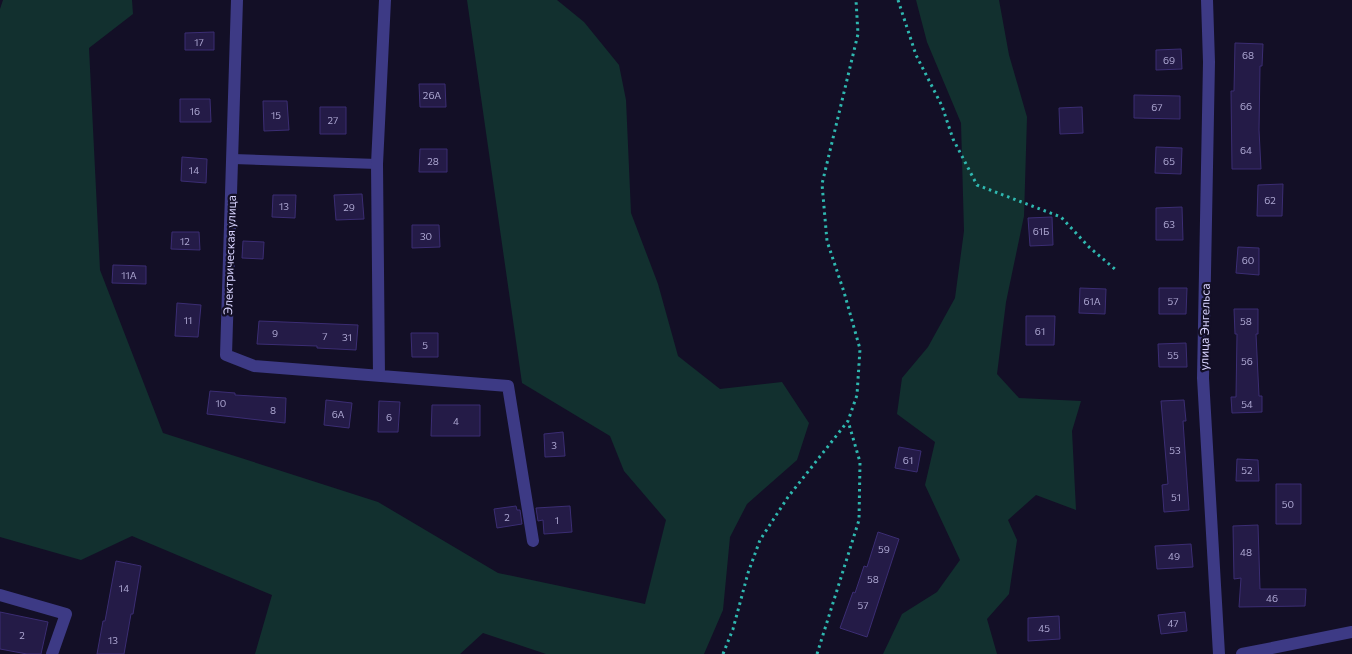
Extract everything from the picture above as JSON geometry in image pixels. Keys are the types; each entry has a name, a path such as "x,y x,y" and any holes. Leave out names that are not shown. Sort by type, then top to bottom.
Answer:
{"street":[{"name":"Электрическая улица","path":"237,0 226,355 254,366 508,386 533,541"},
{"path":"379,376 377,164 385,0"},
{"name":"улица Энгельса","path":"1207,0 1209,62 1203,378 1219,654"},
{"path":"0,595 66,614 52,654"},
{"path":"1242,654 1352,632"}],"lane":[{"path":"233,158 377,164"}],"path":[{"path":"723,654 733,629 748,573 760,540 788,497 848,421 857,395 860,349 827,241 822,184 858,34 856,0"},
{"path":"898,0 916,55 942,106 953,139 977,185 1061,217 1089,247 1116,270"},
{"path":"817,654 859,520 860,462 848,421"}],"green space":[{"path":"3,0 132,0 133,14 89,48 100,270 163,433 378,502 498,573 645,604 666,520 624,471 610,436 522,383 467,0 557,0 584,22 619,65 626,100 631,213 658,284 678,356 720,389 782,382 809,423 797,460 747,504 730,537 723,610 704,654 546,654 483,633 460,654 255,654 272,595 132,536 81,560 0,537 0,9"},
{"path":"916,0 999,0 1009,55 1027,117 1024,216 1006,302 997,374 1019,398 1081,401 1072,431 1076,510 1036,495 1008,520 1017,540 1009,594 987,619 997,654 883,654 902,614 937,592 960,560 925,485 935,442 897,414 902,378 928,347 955,298 964,231 961,123 927,42"}],"building":[{"path":"214,32 214,50 185,50 185,33"},
{"path":"1235,43 1263,44 1262,66 1260,66 1259,130 1261,169 1232,169 1231,91 1234,91"},
{"path":"1181,49 1182,69 1156,70 1156,50"},
{"path":"419,84 445,84 446,107 420,107"},
{"path":"1134,95 1180,96 1180,119 1134,118"},
{"path":"180,99 210,99 211,122 180,122"},
{"path":"263,101 287,101 289,130 264,131"},
{"path":"320,107 346,107 346,134 320,134"},
{"path":"1082,107 1083,133 1060,134 1059,108"},
{"path":"1156,147 1182,148 1181,174 1155,173"},
{"path":"420,149 447,149 447,172 419,172"},
{"path":"182,157 207,159 206,183 181,181"},
{"path":"1283,184 1282,216 1257,216 1258,185"},
{"path":"362,194 364,219 336,220 334,195"},
{"path":"273,195 296,195 295,218 272,217"},
{"path":"1182,207 1183,240 1156,240 1156,208"},
{"path":"1052,217 1053,245 1030,246 1028,218"},
{"path":"412,225 439,225 440,247 412,248"},
{"path":"172,232 199,232 200,250 171,249"},
{"path":"243,241 264,242 263,259 242,258"},
{"path":"1238,247 1259,248 1259,275 1236,273"},
{"path":"113,265 146,266 146,284 112,283"},
{"path":"1080,288 1106,289 1105,314 1079,313"},
{"path":"1159,288 1187,288 1186,314 1159,314"},
{"path":"177,303 201,305 198,337 175,336"},
{"path":"1234,309 1258,309 1258,334 1256,334 1259,396 1262,396 1262,412 1232,413 1231,397 1236,397 1237,334 1235,334"},
{"path":"1026,316 1055,316 1054,345 1026,345"},
{"path":"259,321 358,325 356,350 317,348 317,346 257,344"},
{"path":"411,333 438,333 438,357 412,357"},
{"path":"1186,343 1187,367 1159,367 1158,344"},
{"path":"210,391 235,393 235,395 286,398 285,423 207,414"},
{"path":"326,400 352,403 349,428 324,425"},
{"path":"1184,400 1186,421 1183,421 1189,510 1164,512 1162,485 1168,484 1161,401"},
{"path":"379,401 400,402 398,432 378,432"},
{"path":"432,405 480,405 480,436 431,436"},
{"path":"563,432 565,456 545,457 544,434"},
{"path":"899,447 921,451 917,472 895,468"},
{"path":"1237,459 1258,460 1259,481 1236,481"},
{"path":"1276,484 1301,484 1301,524 1276,524"},
{"path":"516,506 517,510 520,510 522,524 497,528 494,509"},
{"path":"570,506 572,532 544,534 543,520 538,521 536,508"},
{"path":"1258,525 1260,589 1306,589 1305,606 1239,607 1241,578 1234,579 1233,526"},
{"path":"878,532 899,539 867,637 840,628 864,566 867,567"},
{"path":"1191,544 1193,567 1157,569 1155,546"},
{"path":"116,561 141,566 133,614 131,614 124,654 97,654 103,621 105,621"},
{"path":"0,612 48,622 41,654 27,654 0,649"},
{"path":"1185,612 1187,631 1161,634 1158,615"},
{"path":"1059,616 1060,639 1028,641 1028,618"}]}
